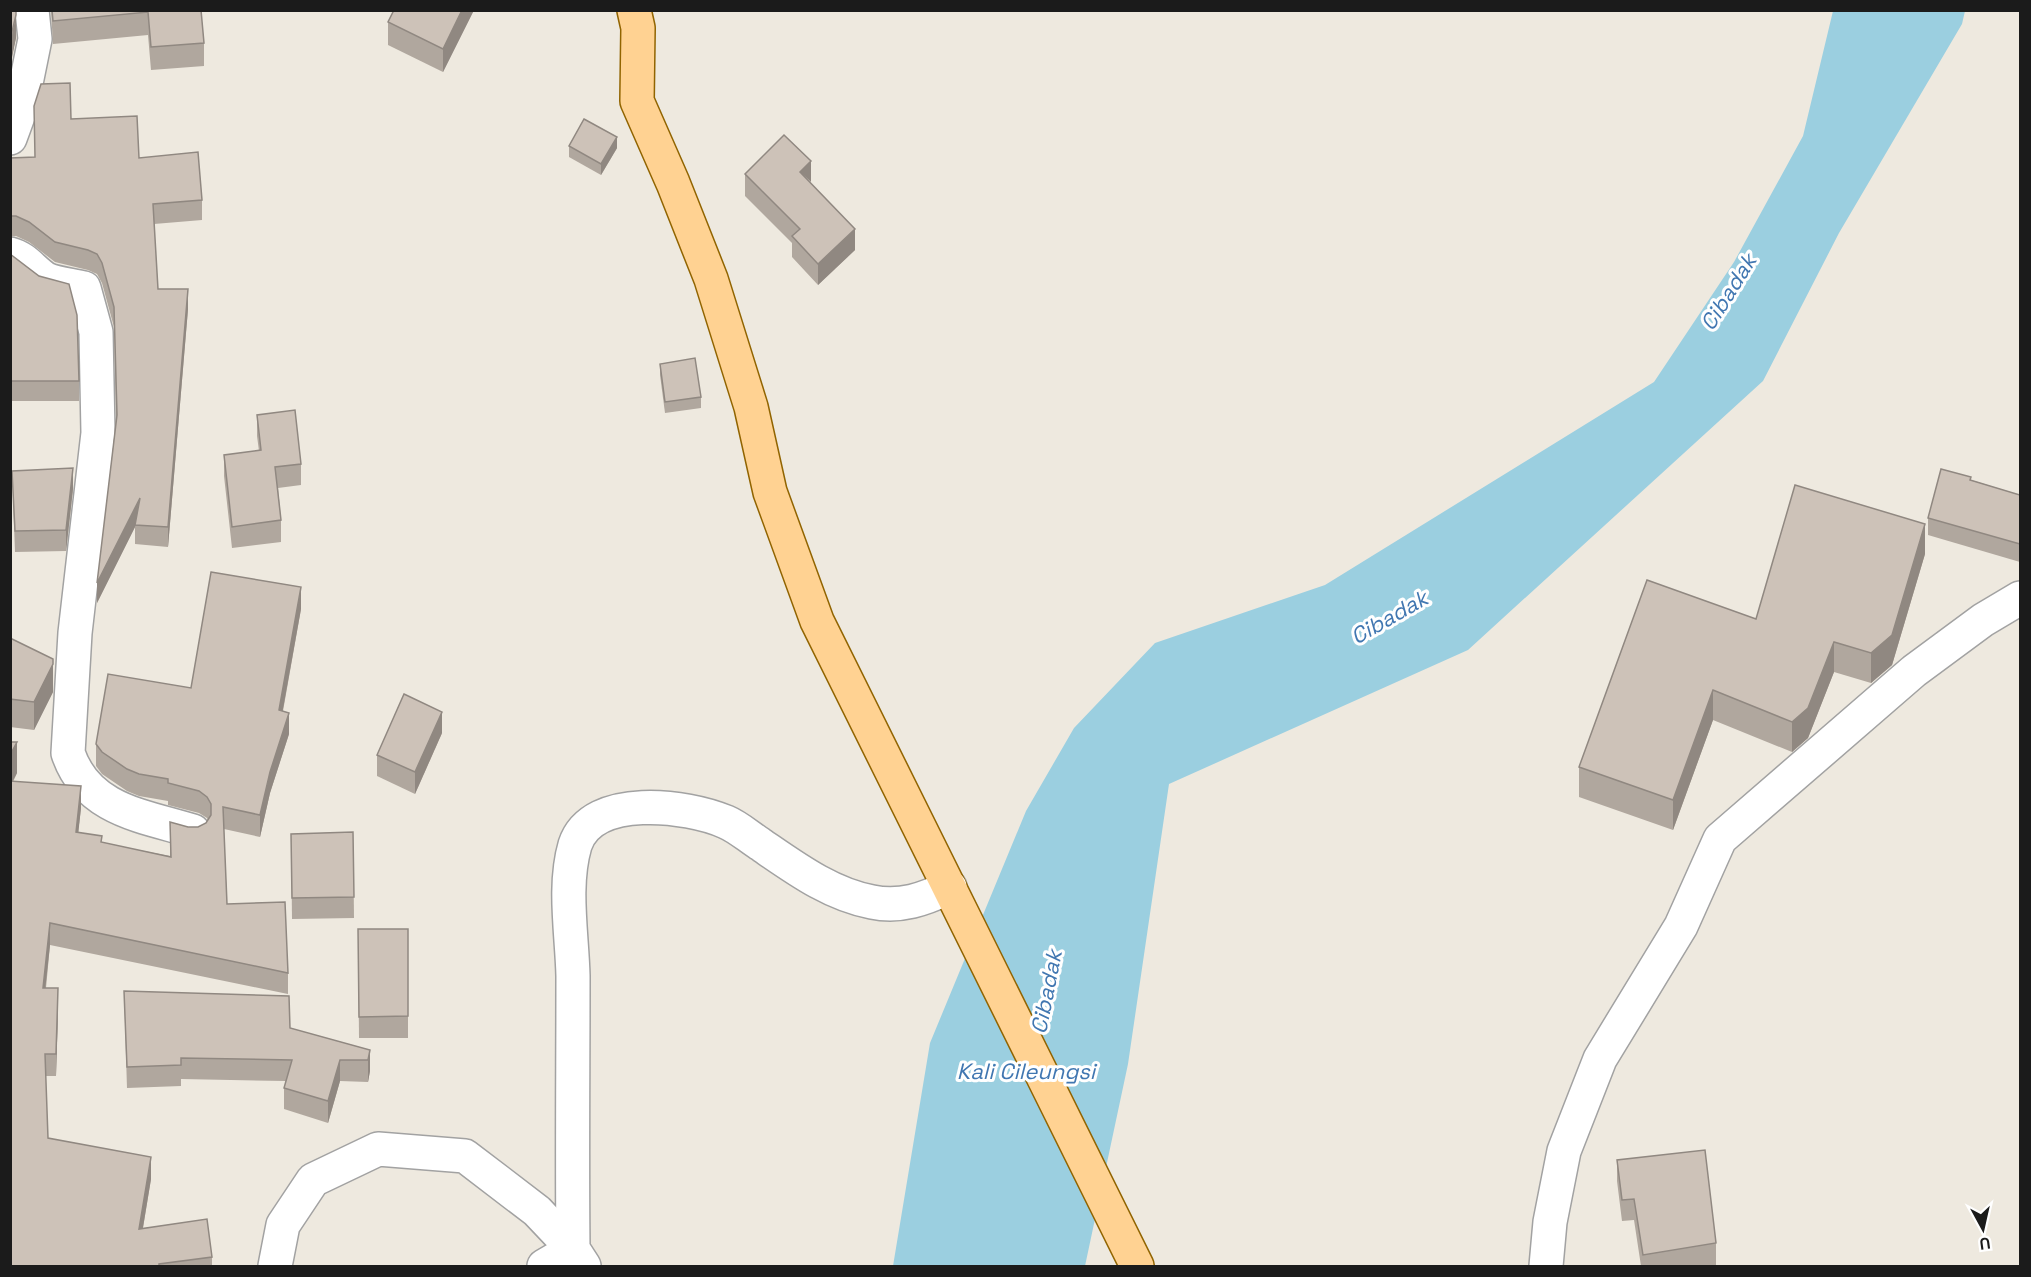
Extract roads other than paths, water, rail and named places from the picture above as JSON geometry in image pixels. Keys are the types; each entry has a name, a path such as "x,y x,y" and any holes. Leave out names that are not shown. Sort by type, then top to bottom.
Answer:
{"main road":[{"path":"634,10 638,28 637,101 711,279 751,407 770,492 817,621 1137,1266"}],"street":[{"path":"10,138 21,108 35,39 32,10"},
{"path":"10,254 26,261 32,269 49,280 84,288 96,332 98,433 75,633 68,753 73,767 96,795 119,809 193,831"},
{"path":"1546,1266 1550,1222 1563,1151 1600,1059 1681,926 1720,838 1914,671 1983,620 2020,598"},
{"path":"578,1258 573,973 569,881 576,844 582,830 596,819 617,810 642,807 700,814 728,823 822,885 871,902 896,905 920,901 950,887"},
{"path":"274,1266 283,1225 313,1180 378,1149 465,1156 537,1211 578,1258"},
{"path":"544,1266 578,1258"}],"water":[{"name":"Kali Cileungsi","path":"1833,11 1965,11 1962,24 1839,233 1763,381 1468,650 1169,784 1128,1064 1085,1266 893,1266 930,1043 1026,811 1074,728 1155,643 1325,585 1654,382 1734,262 1803,136"}],"water label":[{"name":"Cibadak","path":"1728,292"},
{"name":"Cibadak","path":"1389,617"},
{"name":"Cibadak","path":"1046,992"}]}
